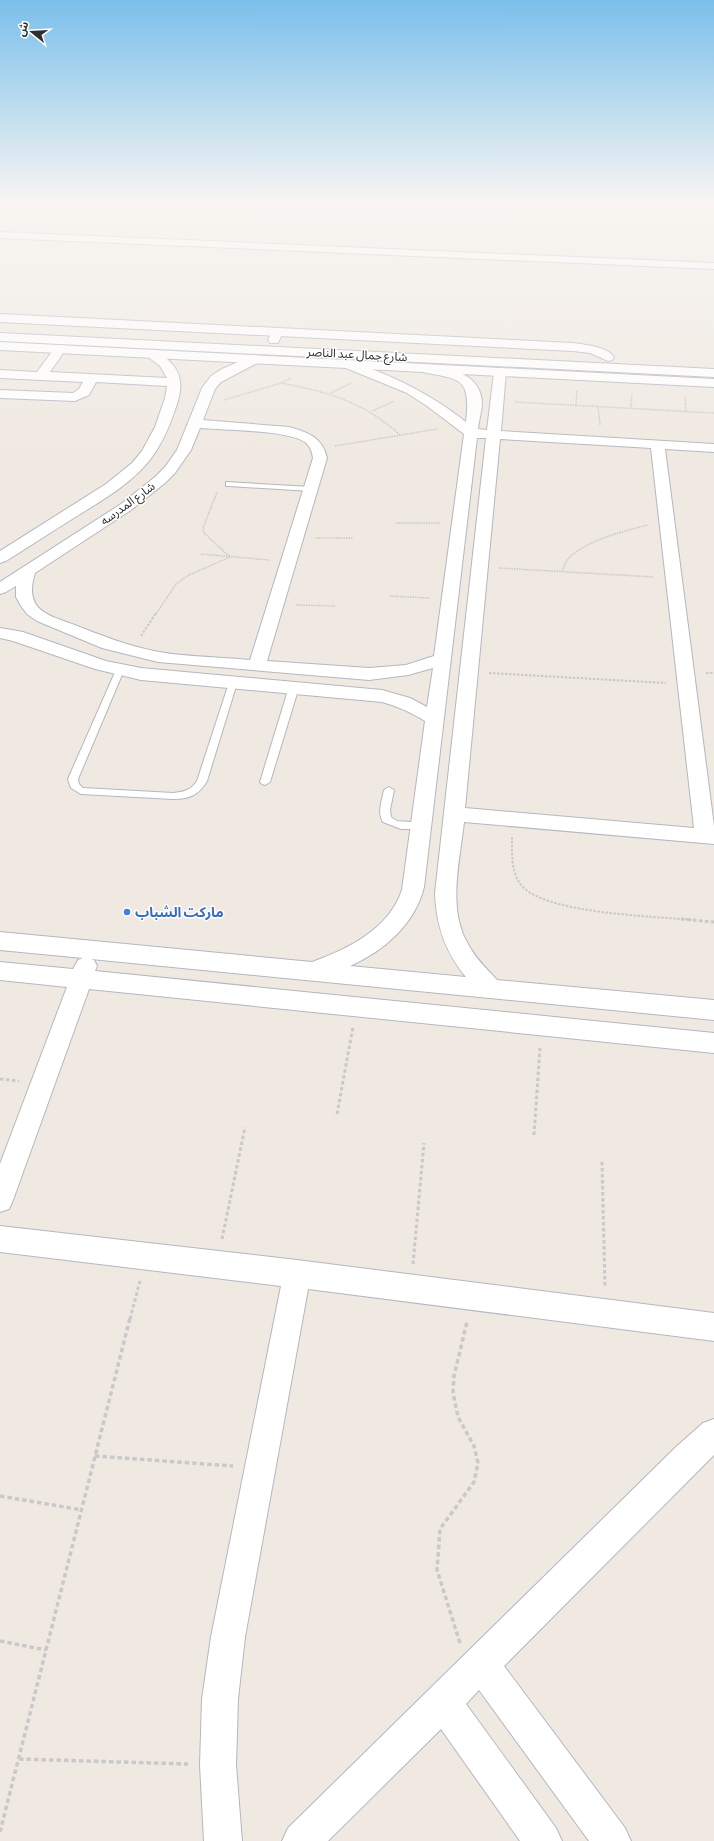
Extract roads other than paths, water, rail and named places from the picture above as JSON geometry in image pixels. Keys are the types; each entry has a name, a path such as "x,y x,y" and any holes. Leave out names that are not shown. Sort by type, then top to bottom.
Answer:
{"street":[{"path":"0,318 276,336"},
{"name":"شارع جمال عبد الناصر","path":"0,326 276,336 714,363"},
{"name":"شارع جمال عبد الناصر","path":"0,337 714,373"},
{"path":"0,346 714,383"},
{"path":"42,376 60,349"},
{"path":"0,374 175,382 173,374 168,366 149,353"},
{"name":"شارع المدرسه","path":"0,558 105,492 124,478 146,456 158,435 187,416 208,388 216,380 227,372 255,359"},
{"path":"345,363 377,374 408,389 431,403 466,429 494,434 714,448"},
{"path":"312,971 346,958 366,948 386,932 402,913 412,892 416,871 460,523 466,429 475,402 472,387 466,380 457,375 422,368"},
{"path":"491,988 473,971 459,952 450,932 446,912 448,874 500,372"},
{"path":"0,394 75,397 84,392 92,378"},
{"name":"شارع المدرسه","path":"175,382 171,403 187,416"},
{"path":"187,416 289,431 314,442 319,449 320,458 257,666"},
{"name":"شارع المدرسه","path":"0,589 145,494 178,460 187,416"},
{"path":"455,814 710,837 687,684 658,444"},
{"path":"28,571 23,583 24,595 29,607 40,616 100,642 131,652 171,659 369,674 408,670 442,659"},
{"path":"0,633 17,636 120,670 163,677 294,687 382,696 414,706 435,719"},
{"path":"416,871 428,877 435,878 448,874"},
{"path":"0,941 714,1010"},
{"path":"0,1200 92,950"},
{"path":"0,971 714,1043"},
{"path":"0,1240 296,1274 606,1312 714,1327"},
{"path":"223,1841 218,1765 220,1699 228,1637 296,1274"},
{"path":"301,1841 443,1702 686,1458 714,1434"},
{"path":"476,1669 612,1841"},
{"path":"443,1702 543,1841"}],"lane":[{"path":"229,484 311,489"},
{"path":"120,670 73,778 74,786 81,791 173,796 188,794 195,790 202,781 233,683"},
{"path":"265,782 294,687"},
{"path":"389,790 385,814 387,819 396,824 421,826"}],"place":[{"name":"ماركت الشباب","path":"127,912"}]}
